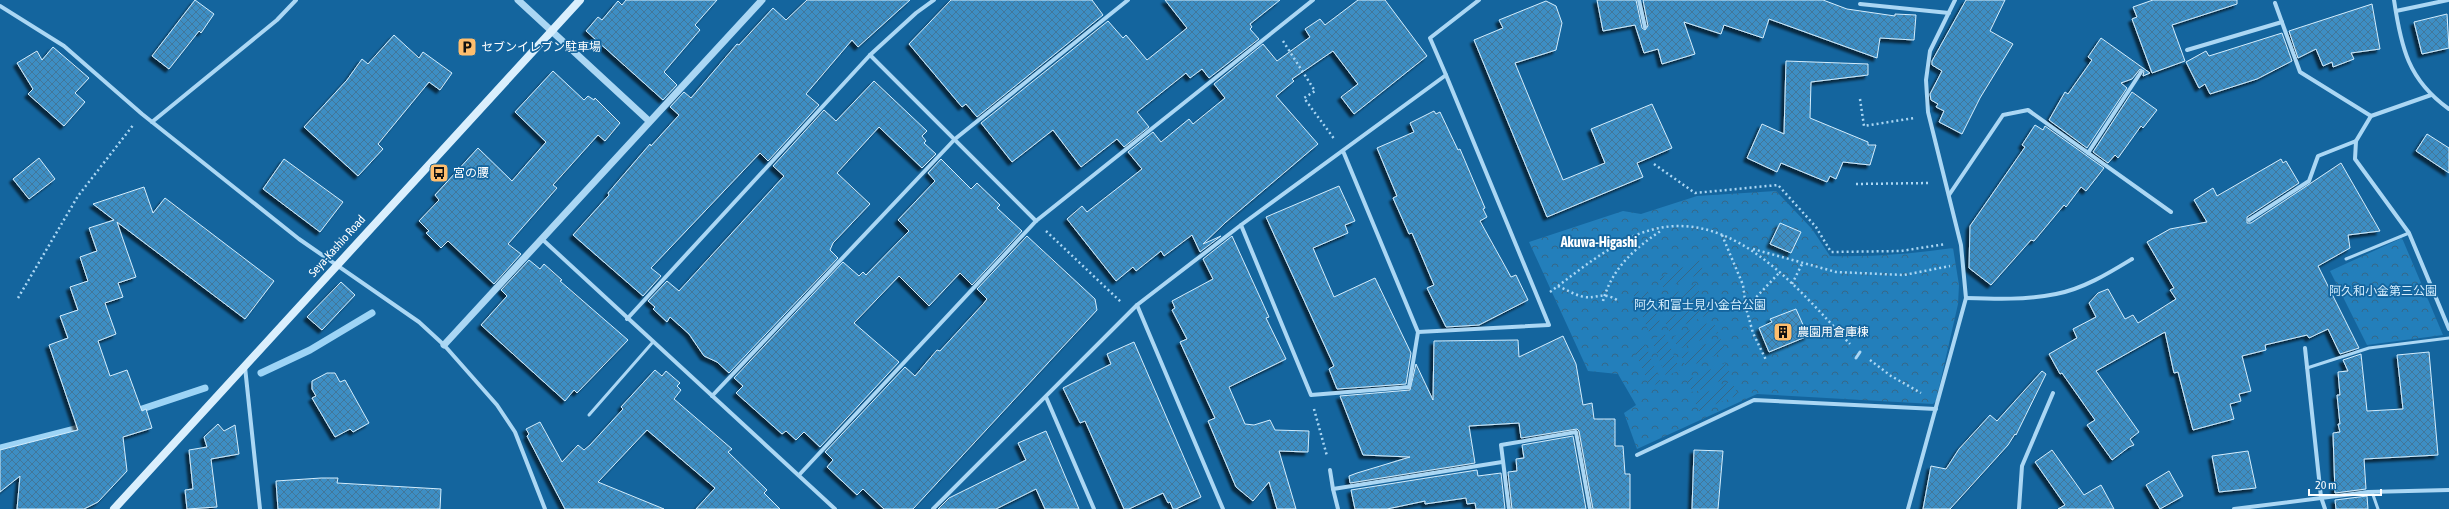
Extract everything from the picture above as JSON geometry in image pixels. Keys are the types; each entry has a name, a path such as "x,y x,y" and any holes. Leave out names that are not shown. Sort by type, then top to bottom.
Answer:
{"main road":[{"name":"Seya-Kashio Road","path":"114,509 335,265 580,0"}],"street":[{"path":"152,122 277,20 296,0"},
{"path":"518,0 650,121"},
{"path":"444,344 762,0"},
{"path":"626,319 870,55 916,13 934,0"},
{"path":"712,396 954,139 1128,0"},
{"path":"1418,332 1549,325 1430,38 1479,0"},
{"path":"1639,0 1645,27"},
{"path":"1908,509 1966,298 1960,242 1929,116 1926,80 1930,52 1955,0"},
{"path":"2394,0 2400,41 2412,69 2431,95 2449,109"},
{"path":"2396,11 2448,0"},
{"path":"798,475 1036,221 1310,1"},
{"path":"2275,3 2300,72 2371,116"},
{"path":"1860,4 1949,13"},
{"path":"0,6 64,46 142,114 299,239 419,322 444,344 498,405 514,432 545,509"},
{"path":"2188,50 2282,22"},
{"path":"870,55 1036,221"},
{"path":"2088,153 2141,72"},
{"path":"933,509 1136,305 1241,225 1446,75"},
{"path":"2431,95 2371,116 2356,141 2355,159 2409,233 2449,328"},
{"path":"1949,195 2003,115 2028,110 2171,212"},
{"path":"2249,220 2309,181 2318,156 2356,141"},
{"path":"1241,225 1311,395 1409,387 1418,332 1342,151"},
{"path":"542,239 626,319 836,509"},
{"path":"1966,298 2017,299 2057,294 2108,274 2132,259"},
{"path":"1136,305 1223,509"},
{"path":"2305,348 2321,497 2325,509"},
{"path":"245,366 260,509"},
{"path":"2019,509 2022,466 2053,393"},
{"path":"1046,397 1094,509"},
{"path":"1637,456 1754,400 1936,409"},
{"path":"1509,509 1501,445 1576,432 1590,509"},
{"path":"1333,489 1502,462"},
{"path":"1330,470 1338,509"},
{"path":"2234,509 2321,497 2372,492 2449,490"}],"lane":[{"path":"2346,259 2409,233"},
{"path":"2307,368 2369,348 2449,338"},
{"path":"588,415 653,342"},
{"path":"1856,358 1860,352"},
{"path":"2372,492 2378,509"}],"path":[{"path":"1275,29 1315,90 1304,98 1335,140"},
{"path":"1860,99 1864,126 1929,116"},
{"path":"18,298 78,196 142,114"},
{"path":"1654,164 1695,193 1778,185 1816,226 1831,252 1902,251 1960,242"},
{"path":"1856,184 1946,183"},
{"path":"1036,221 1130,311"},
{"path":"1539,300 1605,251 1635,236 1664,228 1691,227 1722,235 1750,248 1802,264 1836,272 1904,275 1950,266"},
{"path":"1603,301 1612,277 1625,259 1664,228"},
{"path":"1722,235 1743,285 1746,308 1753,334 1766,360"},
{"path":"1750,248 1792,284 1860,352 1891,376 1928,396 1936,409"},
{"path":"1792,284 1802,264"},
{"path":"1746,308 1779,273"},
{"path":"1558,286 1586,297 1605,296 1617,300"},
{"path":"1311,395 1330,470"}],"green space":[{"name":"阿久和富士見小金台公園","path":"1776,191 1812,229 1830,256 1892,255 1953,248 1959,285 1958,304 1936,401 1933,404 1757,394 1637,449 1624,413 1636,405 1618,374 1588,371 1529,242 1623,211 1641,214 1697,196"},
{"name":"阿久和小金第三公園","path":"2402,238 2443,335 2367,345 2330,271"},
{"path":"1699,260 1704,272 1664,289 1659,278"},
{"path":"1696,284 1701,296 1662,313 1657,301"},
{"path":"1646,288 1662,327 1649,332 1633,294"},
{"path":"1705,302 1710,314 1669,331 1664,319"},
{"path":"1713,321 1718,333 1678,349 1673,337"},
{"path":"1665,334 1680,370 1666,376 1651,339"},
{"path":"1720,338 1726,351 1686,368 1681,355"},
{"path":"1645,344 1661,382 1650,387 1634,349"},
{"path":"1725,363 1731,376 1693,393 1687,380"},
{"path":"1732,381 1738,395 1699,411 1693,398"}],"building":[{"path":"195,0 214,14 201,33 199,31 169,69 152,56"},
{"path":"626,0 717,0 695,25 700,30 664,72 677,85 663,100 586,31 598,17 602,20 618,1 622,5"},
{"path":"807,0 910,0 858,47 852,40 806,94 819,105 768,161 760,153 651,268 661,276 643,296 573,235 609,195 608,193 650,144 651,146 679,115 670,107 684,92 691,98 737,44 739,45 773,8 786,20"},
{"path":"951,0 1092,0 1103,15 977,117 966,104 962,107 909,44"},
{"path":"1165,0 1280,0 1250,24 1252,27 1250,29 1259,39 1209,78 1202,69 1190,78 1186,73 1137,112 1149,127 1124,147 1117,139 1081,167 1053,130 1012,162 981,123 1108,21 1123,38 1126,35 1147,60 1187,28"},
{"path":"1358,0 1385,0 1427,56 1354,114 1341,97 1358,84 1333,51 1292,79 1294,81 1276,96 1318,144 1226,222 1203,244 1221,236 1200,252 1192,235 1164,256 1161,251 1136,271 1133,267 1116,281 1067,219 1082,206 1087,212 1142,169 1128,152 1153,132 1161,142 1189,119 1193,124 1225,98 1214,84 1263,44 1277,61 1310,37 1305,29 1320,19 1325,25"},
{"path":"1597,0 1636,0 1642,28 1645,30 1648,26 1643,0 1823,0 1847,9 1895,16 1895,14 1916,15 1914,40 1880,38 1877,58 1769,19 1763,38 1724,25 1721,34 1684,22 1695,54 1662,64 1658,49 1644,53 1635,25 1603,31"},
{"path":"1966,0 2005,0 1990,31 2013,44 1980,98 1962,134 1939,122 1944,111 1936,107 1938,104 1931,100 1930,94 1942,71 1932,65 1932,61"},
{"path":"2153,0 2237,0 2237,4 2172,25 2185,61 2152,73 2132,19 2137,17 2133,7"},
{"path":"1546,1 1556,6 1562,23 1556,50 1515,63 1563,180 1605,163 1591,129 1652,104 1672,148 1637,163 1643,177 1547,217 1474,40 1503,28 1499,20"},
{"path":"2372,4 2380,49 2351,53 2354,59 2333,67 2332,62 2323,66 2316,49 2298,58 2289,31"},
{"path":"2447,14 2449,48 2422,54 2414,22"},
{"path":"2282,33 2292,61 2257,79 2210,94 2205,84 2199,88 2186,62 2206,51 2209,56"},
{"path":"394,35 419,58 423,52 452,73 440,90 429,82 378,144 383,149 358,176 304,127 347,80 362,59 368,64"},
{"path":"2101,38 2150,73 2143,76 2144,71 2140,69 2132,79 2121,83 2127,88 2087,148 2049,120 2065,92 2068,94 2092,60 2088,57"},
{"path":"53,47 89,78 75,93 85,102 64,126 28,94 33,89 17,63 37,51 42,60"},
{"path":"1786,61 1868,64 1868,75 1811,82 1810,118 1868,142 1868,145 1876,145 1870,165 1843,162 1836,179 1830,176 1827,182 1781,163 1777,172 1747,158 1762,124 1784,134"},
{"path":"553,71 584,100 588,96 594,100 595,98 620,123 605,141 598,135 553,185 557,188 508,244 521,254 494,284 448,241 441,248 426,233 429,231 419,221 439,200 435,195 478,148 512,181 546,142 515,112"},
{"path":"874,81 927,131 922,136 926,141 924,143 936,154 922,168 879,127 837,173 870,204 833,243 830,250 838,258 729,373 717,362 704,356 689,334 670,317 667,322 653,309 655,307 648,301 667,281 679,291 784,176 773,166 824,110 836,121"},
{"path":"2132,92 2157,110 2143,128 2141,126 2118,158 2115,155 2108,163 2093,152"},
{"path":"1434,111 1436,114 1440,112 1458,150 1460,149 1485,208 1483,209 1487,217 1480,221 1511,277 1516,275 1528,300 1479,325 1446,327 1427,288 1434,285 1412,233 1409,234 1393,198 1397,196 1377,148 1414,132 1410,123"},
{"path":"2035,125 2043,130 2045,126 2104,168 2086,191 2081,187 2066,207 2064,205 2034,241 2031,240 1991,285 1969,268 1970,226 2025,147 2022,145"},
{"path":"2427,134 2449,148 2449,173 2416,151"},
{"path":"39,158 55,179 29,199 13,179"},
{"path":"284,159 343,202 320,232 263,189"},
{"path":"941,159 971,189 977,183 1000,205 997,208 1022,231 972,285 960,273 929,306 899,276 854,323 899,362 820,447 804,432 796,440 786,431 782,434 736,393 743,386 734,378 843,262 859,276 863,272 866,275 909,231 898,220 935,181 928,173"},
{"path":"2281,159 2283,163 2286,161 2299,183 2247,217 2247,223 2251,223 2341,163 2380,231 2348,235 2350,248 2318,266 2359,348 2340,354 2328,329 2309,338 2307,335 2265,345 2266,350 2242,356 2251,391 2239,394 2241,401 2230,404 2234,419 2193,430 2178,372 2174,373 2165,332 2096,371 2139,432 2130,439 2134,445 2112,460 2087,425 2095,420 2062,373 2060,374 2049,354 2077,338 2073,329 2096,317 2089,303 2098,293 2108,289 2125,319 2133,315 2138,323 2176,299 2170,290 2174,288 2147,242 2170,229 2207,222 2194,200 2213,188 2217,196"},
{"path":"1339,186 1355,221 1345,225 1348,233 1313,248 1334,297 1375,278 1411,353 1406,384 1337,389 1329,369 1334,366 1266,217"},
{"path":"144,187 153,213 165,198 274,281 245,319 117,222 136,277 118,283 123,297 105,303 116,334 98,341 110,376 127,370 142,411 146,409 152,428 123,437 127,471 98,502 84,509 17,509 20,476 0,492 0,450 78,430 49,345 68,338 60,316 78,310 70,287 88,281 80,257 97,251 89,228 114,220 93,204"},
{"path":"1780,223 1801,232 1791,253 1770,244"},
{"path":"1027,236 1095,299 1097,310 913,509 884,509 863,489 857,495 827,467 833,460 825,452 905,367 915,376 937,350 940,351 987,299 977,289"},
{"path":"1232,236 1269,317 1266,318 1286,359 1229,387 1245,424 1254,425 1270,420 1275,430 1309,431 1308,452 1279,451 1296,509 1277,509 1269,482 1253,501 1236,487 1208,421 1215,418 1180,342 1187,339 1172,310 1175,308 1172,301 1213,279 1203,259"},
{"path":"529,260 540,269 544,264 562,280 560,281 628,340 577,393 574,390 565,401 481,325 507,296 501,290"},
{"path":"341,282 355,295 322,330 307,317"},
{"name":"農園用倉庫棟","path":"1796,309 1808,336 1769,352 1759,328 1772,322 1770,319"},
{"path":"1563,336 1576,364 1583,405 1592,403 1594,419 1615,419 1615,446 1623,446 1625,474 1630,474 1630,509 1593,509 1579,431 1577,429 1521,438 1519,423 1469,426 1475,463 1350,483 1349,476 1410,457 1363,455 1340,396 1410,390 1416,364 1433,400 1434,341 1518,340 1519,357"},
{"path":"1134,342 1201,497 1176,509 1173,509 1170,502 1168,503 1163,493 1129,509 1124,509 1085,421 1080,423 1063,388 1111,364 1107,354"},
{"path":"2429,352 2438,455 2364,459 2366,489 2335,493 2333,433 2340,432 2338,424 2340,424 2337,395 2340,395 2338,372 2348,371 2343,360 2361,354 2367,411 2403,409 2397,355"},
{"path":"655,370 662,376 666,371 680,383 677,386 681,390 674,399 732,449 728,452 767,490 764,493 780,509 696,509 715,488 647,430 598,482 664,509 565,509 527,436 529,434 526,429 540,422 562,462 578,445 584,450 590,445 623,409 621,407"},
{"path":"2042,371 2046,374 2016,435 2015,434 2008,445 1950,509 1923,509 1931,466 1946,469 1959,449 1990,415 1997,421"},
{"path":"327,373 335,373 340,382 345,380 369,423 353,432 350,429 335,437 312,398 316,396 312,389 312,381"},
{"path":"218,424 224,431 235,425 239,454 211,459 217,507 187,509 185,490 193,489 189,450 207,447 204,437"},
{"path":"1046,431 1079,509 1045,509 1036,489 996,509 938,509 949,498 1026,460 1018,443"},
{"path":"1573,436 1586,509 1512,509 1508,472 1517,471 1516,459 1524,458 1522,445"},
{"path":"1694,450 1723,451 1718,509 1692,509"},
{"path":"2052,450 2084,495 2101,485 2114,509 2058,509 2065,505 2035,462"},
{"path":"2248,451 2256,488 2219,492 2212,456"},
{"path":"1477,470 1478,476 1501,473 1505,509 1476,509 1475,503 1467,504 1466,498 1425,504 1425,501 1387,509 1355,509 1351,490"},
{"path":"2169,471 2183,496 2160,509 2146,485"},
{"path":"338,478 337,483 441,489 440,509 278,509 276,481"},
{"path":"2367,496 2368,509 2336,509 2335,500"}],"waterway":[{"path":"261,373 310,350 372,313"},
{"path":"133,412 205,388"},
{"path":"0,448 87,426"}],"place":[{"name":"セブンイレブン駐車場","path":"467,47"},
{"name":"宮の腰","path":"439,173"},
{"name":"農園用倉庫棟","path":"1783,332"}],"district":[{"name":"Akuwa-Higashi","path":"1599,242"}]}
